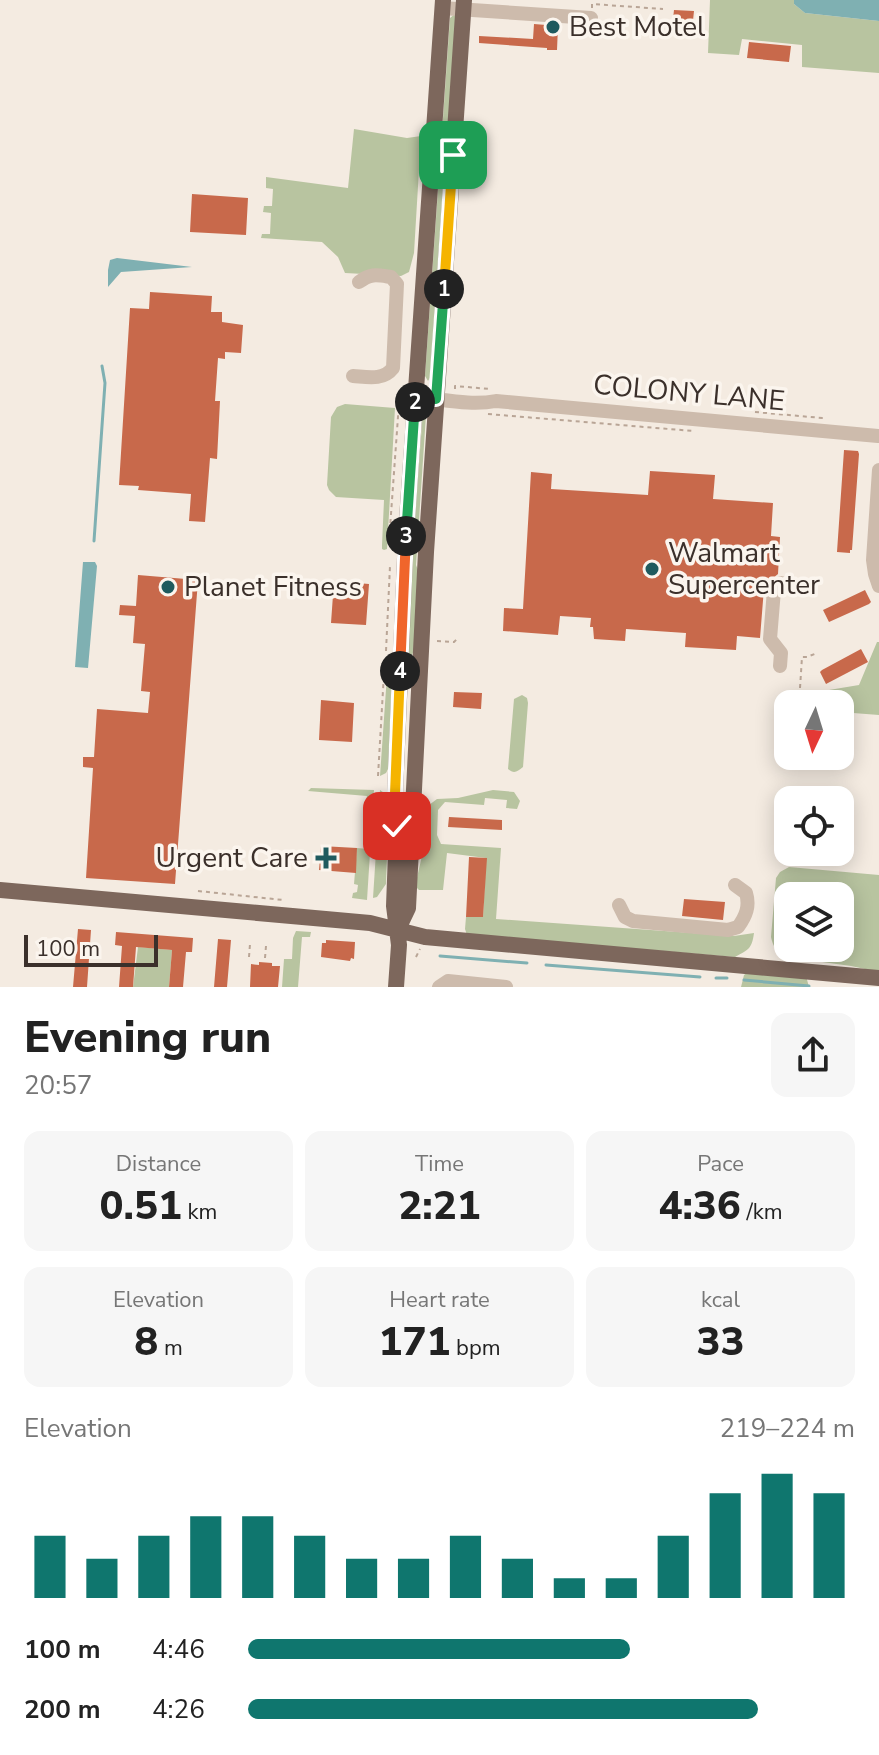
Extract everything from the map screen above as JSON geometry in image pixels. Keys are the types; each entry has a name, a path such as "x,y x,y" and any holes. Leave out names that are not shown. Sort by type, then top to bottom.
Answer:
{"main road":[{"path":"396,987 399,945 394,906 395,794 406,534 443,4"},
{"path":"398,929 408,908 424,581 463,5"},
{"path":"0,890 370,923 425,937 879,978"}],"street":[{"path":"443,4 591,18"},
{"path":"353,376 382,377 393,368 397,284 391,277 367,275 359,282"},
{"name":"COLONY LANE","path":"416,397 436,396 486,403 496,401 878,437 879,425"},
{"path":"879,470 873,560 879,586"},
{"path":"780,666 781,653 770,639 774,590 781,583"},
{"path":"619,905 625,917 633,921 728,930 738,927 746,916 746,893 735,885"},
{"path":"439,987 448,981 506,987"}],"path":[{"path":"591,18 592,4 663,9"},
{"path":"390,547 399,403"},
{"path":"487,414 693,431"},
{"path":"386,651 390,566"},
{"path":"437,641 454,642 457,639"},
{"path":"800,690 802,657 817,653"},
{"path":"378,776 384,673"},
{"path":"198,891 283,900"},
{"path":"249,957 250,944"},
{"path":"416,957 424,945"},
{"path":"265,958 266,946"}],"green space":[{"path":"710,0 794,0 794,4 805,13 879,21 879,73 802,67 802,45 742,39 739,55 708,53"},
{"path":"456,13 431,376 428,381 425,376 450,18"},
{"path":"354,129 407,138 421,136 414,253 409,272 401,276 345,273 338,257 322,242 261,238 262,234 270,234 271,213 263,212 264,206 272,206 273,189 266,188 266,177 348,188"},
{"path":"345,404 395,408 387,549 384,550 384,500 336,497 327,485 331,417 337,407"},
{"path":"423,410 426,415 416,565 420,575 416,645 412,655 408,655 411,571"},
{"path":"879,642 879,715 854,713 854,690 829,690 859,685"},
{"path":"387,675 395,685 391,763 386,773 380,776"},
{"path":"522,695 528,703 523,767 514,772 508,769 514,699"},
{"path":"311,788 374,790 367,900 352,898 358,885 354,884 357,848 368,849 370,804 367,796 308,791"},
{"path":"380,790 387,795 389,802 386,884 373,898"},
{"path":"493,790 514,792 520,801 517,809 506,808 507,800 485,798 484,805 445,802 438,810 437,835 441,844 501,848 496,919 734,936 754,933 751,946 735,957 467,935 466,917 483,917 486,858 447,853 443,890 419,890 415,886 422,856 425,808 437,799"},
{"path":"789,867 879,875 879,972 822,962 854,962 854,882 776,882 776,878"},
{"path":"774,902 774,946 771,937"},
{"path":"296,931 311,932 310,937 302,937 298,987 282,987 284,959 292,959"},
{"path":"138,947 172,950 169,987 133,987"},
{"path":"749,971 806,976 809,987 741,987 744,975"}],"water":[{"path":"794,0 879,0 879,21 805,13 794,4"},
{"path":"117,258 192,267 121,272 108,287 110,260"},
{"path":"83,562 95,562 97,566 88,668 75,667"}],"building":[{"path":"674,10 694,11 692,30 672,28"},
{"name":"Best Motel","path":"534,24 558,26 557,50 479,43 479,36 533,39"},
{"path":"749,42 791,46 789,62 747,58"},
{"path":"192,194 248,198 246,235 190,232"},
{"path":"150,292 212,296 211,312 222,312 222,322 243,325 241,353 225,352 225,359 218,358 215,401 220,401 217,459 210,458 205,522 189,521 191,494 138,490 139,486 119,485 130,308 149,309"},
{"path":"844,450 858,451 859,454 850,553 837,552"},
{"name":"Walmart Supercenter","path":"650,471 715,475 713,499 773,503 771,536 780,537 778,574 764,588 760,638 737,636 736,650 685,647 686,633 626,629 625,641 594,639 591,618 560,616 558,635 503,631 504,608 523,609 531,472 552,474 551,489 648,495"},
{"path":"138,575 198,580 175,884 86,878 93,768 83,767 83,757 94,757 97,709 148,713 150,692 141,691 145,644 133,643 135,616 119,615 120,605 136,606"},
{"path":"334,581 369,584 366,625 331,623"},
{"path":"865,590 871,602 869,604 829,622 823,610"},
{"path":"861,649 868,662 826,684 820,672 822,670"},
{"path":"454,692 482,693 481,709 453,707"},
{"path":"321,700 354,703 352,742 319,740"},
{"path":"449,817 502,820 502,830 448,827"},
{"path":"321,846 357,848 356,873 319,870"},
{"path":"469,857 487,858 483,917 466,917"},
{"path":"684,899 725,902 723,920 682,916"},
{"path":"78,929 91,930 87,987 73,987"},
{"path":"116,932 193,938 192,952 186,952 183,987 169,987 172,950 136,947 133,987 119,987 122,946 115,945"},
{"path":"218,939 231,940 227,987 214,987"},
{"path":"326,940 355,942 354,959 321,957 322,943"},
{"path":"259,962 280,966 278,987 250,987 251,964 259,965"}],"waterway":[{"path":"94,541 105,383 102,366"},
{"path":"440,956 527,963"},
{"path":"546,965 700,977"},
{"path":"716,978 727,978"},
{"path":"744,980 809,986"}],"place":[{"name":"Best Motel","path":"553,27"},
{"name":"Walmart Supercenter","path":"652,569"},
{"name":"Planet Fitness","path":"168,587"},
{"name":"Urgent Care","path":"326,858"}],"route":[{"path":"397,826 395,794 406,534 416,397 436,399 453,155"}]}
